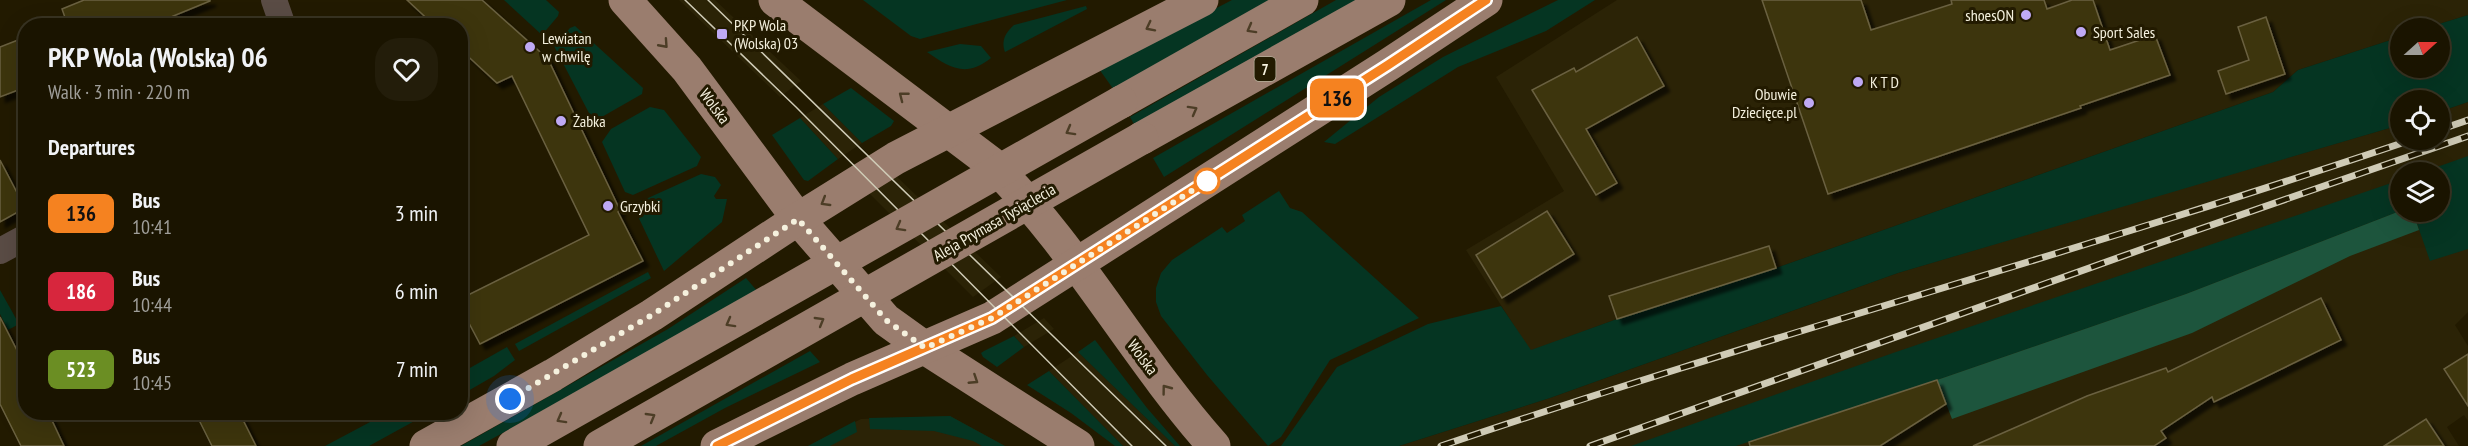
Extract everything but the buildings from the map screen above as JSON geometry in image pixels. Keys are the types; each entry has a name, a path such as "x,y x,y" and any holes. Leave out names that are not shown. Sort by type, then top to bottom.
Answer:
{"main road":[{"name":"Wolska","path":"625,0 687,69 798,219 886,320 925,348"},
{"path":"775,0 949,132"},
{"path":"426,446 553,375 622,333 896,158 1202,0"},
{"path":"513,446 1302,0"},
{"name":"Aleja Prymasa Tysiąclecia","path":"600,446 1389,0"},
{"path":"717,446 852,379 992,318 1486,0"},
{"name":"Wolska","path":"949,132 991,162 1042,218 1171,394 1214,446"},
{"path":"925,348 1078,446"}],"street":[{"path":"274,0 280,18"},
{"path":"0,251 18,241"}],"shaded area":[{"path":"679,0 715,0 801,81 780,97"},
{"path":"1617,0 2468,0 2468,15 2450,21 2450,18 2390,18 2390,40 2298,70 2273,92 1776,268 1617,319 1530,351 1466,250 1564,191 1496,77"},
{"path":"2468,102 2468,312 2455,325 2468,346 2468,421 2464,415 2447,427 2459,446 1399,446 1550,398 1898,273 2390,128 2390,150 2450,150 2450,108"},
{"path":"823,104 862,143 838,159 800,118"},
{"path":"894,174 1001,277 973,297 867,191"},
{"path":"1044,318 1054,329 1024,347 1014,336"},
{"path":"1078,352 1175,446 1123,446 1049,371"},
{"path":"950,416 1005,446 808,446 861,419"}],"green space":[{"path":"504,0 546,0 559,12 558,16 542,35"},
{"path":"863,0 1067,0 920,39 911,36"},
{"path":"1232,0 1272,0 1114,90 1099,69"},
{"path":"1336,0 1357,0 1135,126 1130,117"},
{"path":"1431,0 1446,0 1164,177 1153,158"},
{"path":"1558,0 1595,0 1546,31 1458,67 1335,144 1324,142 1379,97 1443,57"},
{"path":"1086,6 1087,9 1005,52 1003,44 1005,37 1014,25"},
{"path":"2468,15 2468,102 2450,108 2450,90 2390,90 2390,128 1898,273 1550,398 1399,446 1281,446 1337,367 1428,324 1501,306 1531,350 1617,319 1776,268 2273,92 2298,70 2390,40 2390,78 2450,78 2450,21"},
{"path":"575,26 643,88 642,94 600,118 590,115 554,46 570,28"},
{"path":"960,44 981,46 991,58 974,68 966,69 951,66 927,52"},
{"path":"851,88 894,121 891,126 862,143 823,104"},
{"path":"650,107 664,110 701,157 697,166 633,195 625,192 602,142 611,129"},
{"path":"800,118 838,159 808,181 804,180 772,135"},
{"path":"2468,156 2468,249 2430,261 2416,222 2450,222 2450,162"},
{"path":"701,174 715,177 721,185 714,196 716,199 727,199 722,222 664,271 635,210 637,203"},
{"path":"2390,183 2390,215 2186,294 1736,446 1631,446 1893,353"},
{"path":"1279,191 1290,208 1302,212 1419,318 1330,360 1281,437 1268,446 1207,375 1161,316 1156,302 1156,288 1161,273 1172,260 1222,227 1227,233 1245,221 1242,215"},
{"path":"2390,215 2390,222 2416,222 2419,230 2350,256 2192,333 1952,419 1937,380 2186,294"},
{"path":"648,272 651,278 519,351 515,344"},
{"path":"746,278 758,292 479,446 461,446 668,329"},
{"path":"0,290 18,325 8,330 0,314"},
{"path":"1014,336 1024,347 997,367 983,357 981,353"},
{"path":"1095,340 1147,408 1180,446 1175,446 1078,352"},
{"path":"507,347 515,360 494,376 468,391 468,369"},
{"path":"810,351 820,362 725,408 656,446 641,446"},
{"path":"1049,371 1123,446 1115,446 1071,413 1027,385"},
{"path":"950,416 1005,446 982,446 973,441 934,431 870,429 869,418"},
{"path":"374,420 416,420 369,446 325,446"},
{"path":"855,421 857,432 830,446 808,446"}],"tram line":[{"path":"685,0 796,107 1132,446"},
{"path":"708,0 1166,446"}],"railway":[{"path":"2450,126 2468,120"},
{"path":"1590,446 2151,246 2468,136"},
{"path":"1441,446 2390,147"}],"bus line":[{"name":"136","path":"717,446 852,379 992,318 1486,0"}],"place":[{"name":"shoesON","path":"2026,15"},
{"name":"Sport Sales","path":"2081,32"},
{"name":"PKP Wola (Wolska) 03","path":"722,34"},
{"name":"Lewiatan w chwilę","path":"530,47"},
{"name":"K T D","path":"1858,82"},
{"name":"Obuwie Dziecięce.pl","path":"1809,103"},
{"name":"Żabka","path":"561,121"},
{"name":"Grzybki","path":"608,206"}],"route":[{"path":"510,399 652,315 798,219 886,320 925,348 992,318 1207,181"}]}
